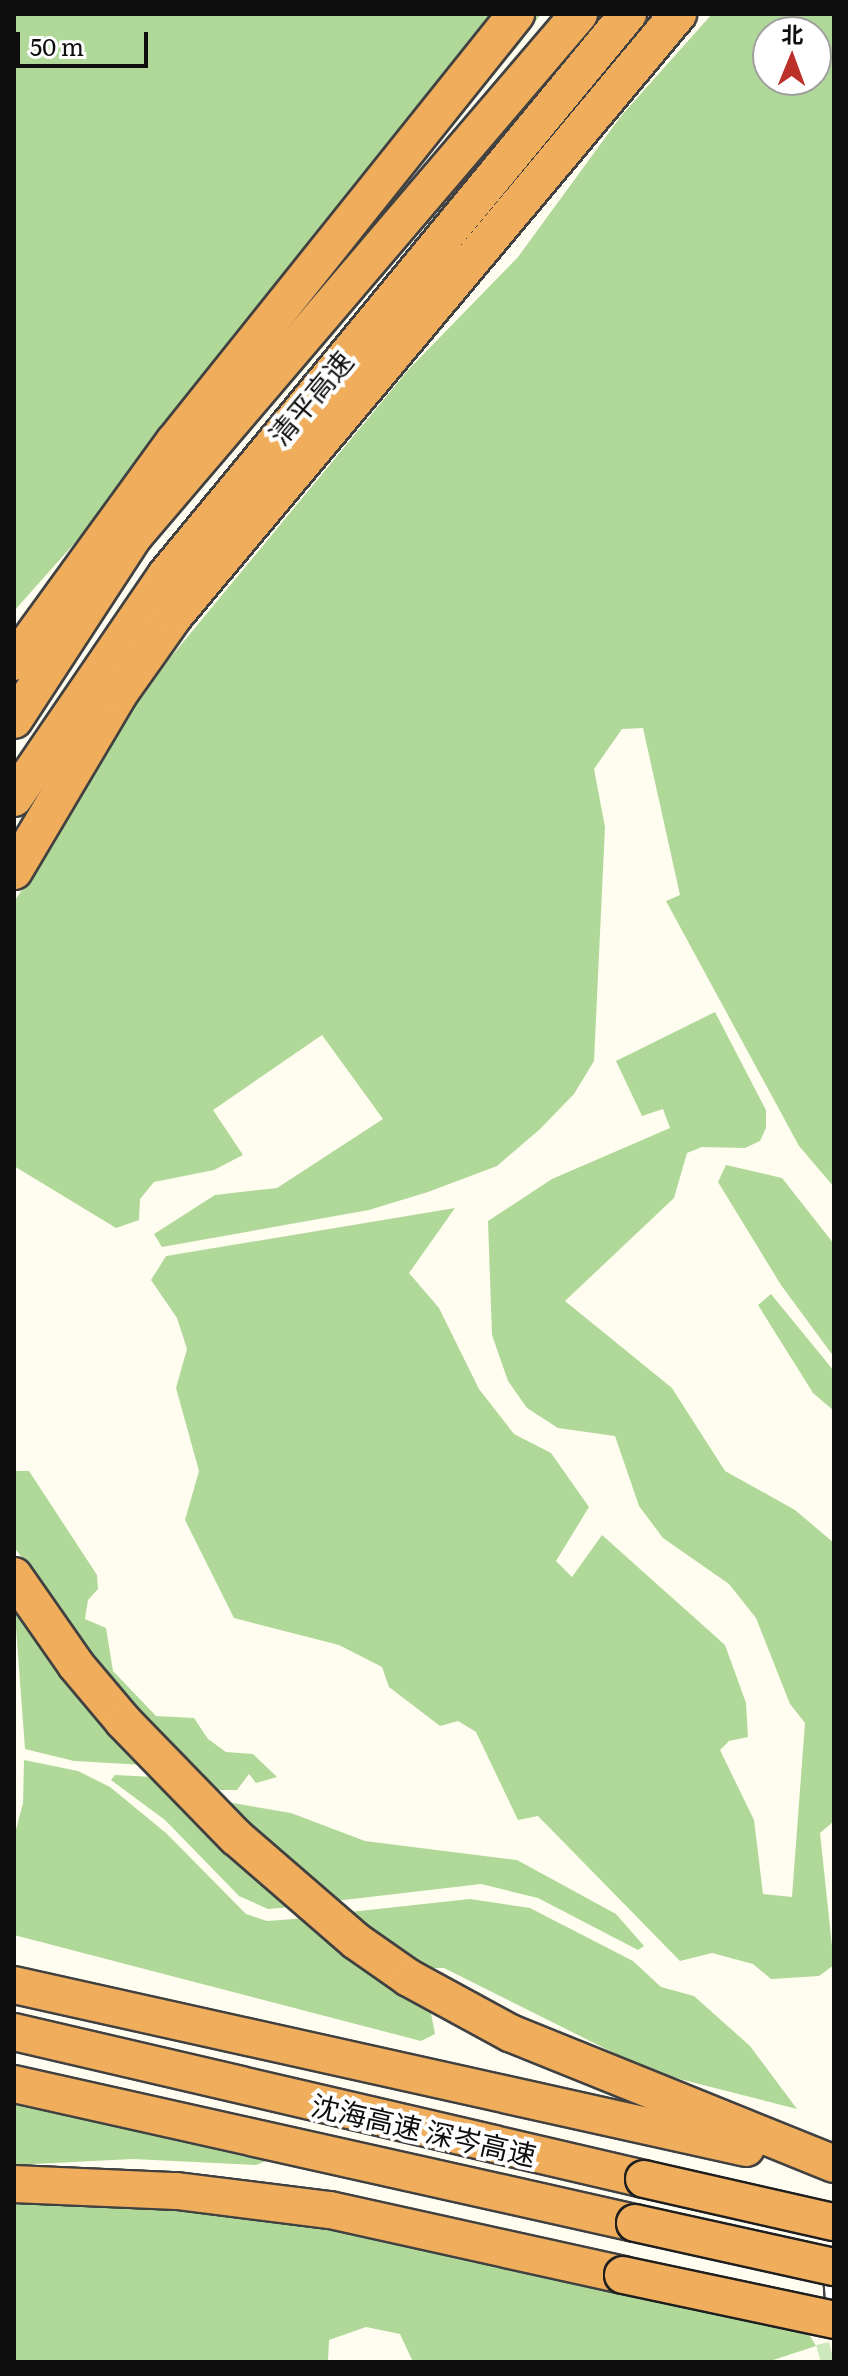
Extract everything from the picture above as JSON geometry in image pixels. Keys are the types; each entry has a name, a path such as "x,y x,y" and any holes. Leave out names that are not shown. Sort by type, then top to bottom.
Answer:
{"highway":[{"path":"14,662 174,442 516,14"},
{"name":"清平高速","path":"14,720 134,536 579,14"},
{"name":"清平高速","path":"14,798 166,575 628,14"},
{"path":"14,871 119,694 175,615 678,14"},
{"path":"14,1576 76,1665 186,1788 297,1893 409,1978 658,2112"},
{"path":"14,1985 658,2112 834,2166"},
{"name":"沈海高速 深岑高速","path":"14,2032 644,2179 832,2244"},
{"name":"沈海高速 深岑高速","path":"14,2084 635,2223 832,2244"},
{"path":"14,2184 177,2191 330,2210 834,2320"},
{"path":"14,2203 177,2191"}],"lane":[{"path":"834,2206 834,2328"}],"green space":[{"path":"14,14 541,14 517,47 14,611"},
{"path":"712,14 834,14 834,1187 799,1146 666,901 680,895 643,728 622,729 594,769 605,827 594,1061 574,1094 497,1166 428,1192 369,1210 162,1247 154,1234 215,1195 277,1188 383,1119 322,1035 213,1110 243,1155 214,1170 154,1182 140,1199 139,1220 116,1228 14,1166 14,902 69,818 108,733 409,369 518,257 621,116"},
{"path":"715,1012 766,1110 766,1128 760,1141 745,1148 702,1147 687,1153 674,1198 565,1301 672,1388 725,1471 795,1510 834,1543 834,1821 820,1833 834,1965 819,1976 771,1979 753,1964 712,1953 680,1961 538,1816 518,1820 476,1732 458,1721 440,1726 389,1687 382,1667 339,1645 234,1618 185,1520 199,1471 176,1388 187,1349 177,1318 151,1280 166,1256 455,1208 409,1273 439,1308 479,1389 514,1434 551,1453 589,1507 556,1561 572,1577 602,1535 725,1645 746,1703 748,1737 729,1741 720,1750 754,1820 763,1894 792,1897 805,1723 790,1704 756,1618 729,1584 663,1538 639,1506 615,1436 558,1428 527,1408 508,1381 492,1335 488,1221 552,1179 670,1128 663,1109 642,1116 616,1061"},
{"path":"726,1165 782,1178 834,1244 834,1357 781,1285 718,1182"},
{"path":"771,1294 834,1371 834,1411 813,1393 758,1305"},
{"path":"14,1471 29,1471 97,1575 98,1589 88,1600 85,1619 106,1628 113,1671 156,1716 194,1718 208,1739 226,1752 253,1754 277,1777 256,1783 249,1774 237,1790 213,1790 128,1700 14,1547"},
{"path":"14,1601 144,1765 74,1761 25,1749"},
{"path":"24,1760 78,1771 110,1787 166,1833 246,1914 267,1921 307,1918 430,2008 435,2034 421,2041 14,1935 14,1837 23,1803"},
{"path":"115,1775 154,1777 292,1907 268,1909 239,1896 165,1820 111,1780"},
{"path":"227,1802 291,1813 365,1841 517,1860 616,1914 644,1946 638,1950 538,1898 481,1884 335,1901"},
{"path":"470,1899 530,1908 633,1961 661,1987 694,1996 750,2046 797,2109 652,2072 444,1968 423,1968 350,1912"},
{"path":"14,2098 261,2150 269,2160 256,2165 133,2159 14,2165"},
{"path":"178,2196 784,2292 816,2346 767,2362 413,2362 400,2334 366,2327 329,2340 328,2362 14,2362 14,2200"},
{"path":"829,2342 834,2362 821,2362 816,2345"}]}
